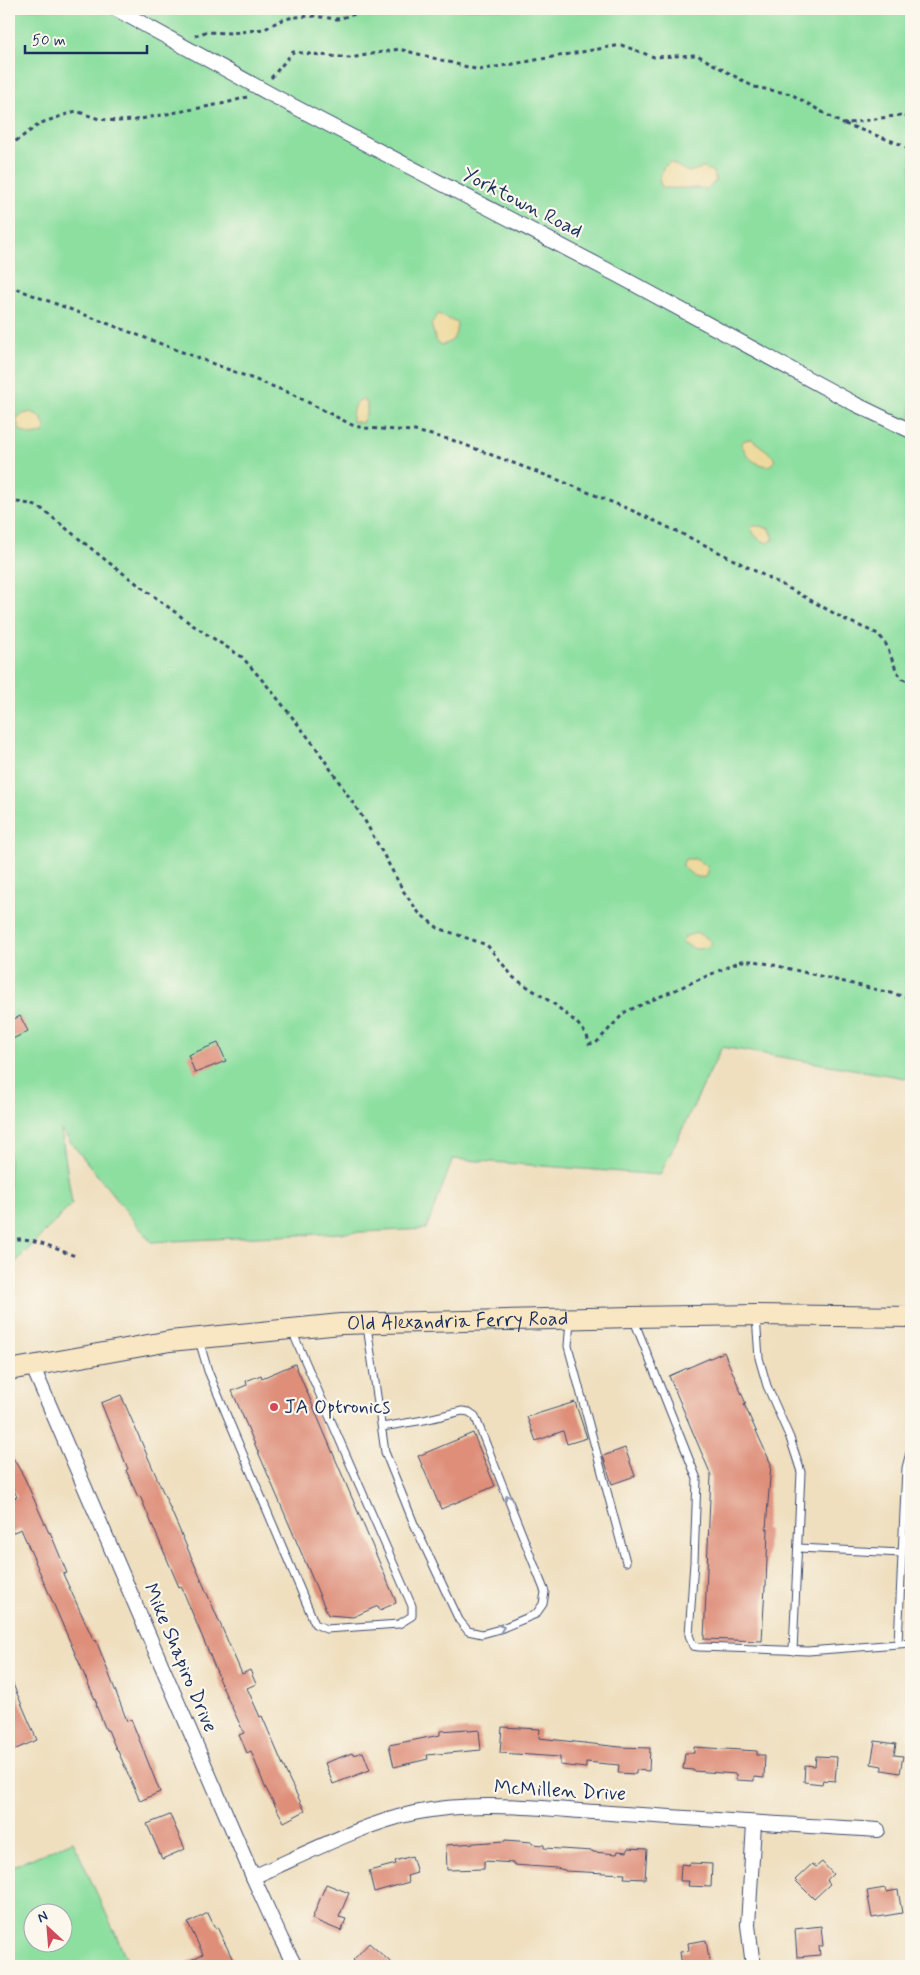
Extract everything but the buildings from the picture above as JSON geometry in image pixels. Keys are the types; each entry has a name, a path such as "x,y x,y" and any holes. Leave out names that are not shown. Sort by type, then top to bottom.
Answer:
{"main road":[{"name":"Old Alexandria Ferry Road","path":"9,1370 198,1337 366,1323 756,1315 911,1317"}],"street":[{"name":"Yorktown Road","path":"116,9 261,89 619,276 856,404 911,431"},
{"name":"Mike Shapiro Drive","path":"32,1365 253,1877 281,1939 296,1966"},
{"name":"McMillen Drive","path":"253,1877 372,1826 415,1813 437,1810 489,1807 572,1810 754,1824 878,1830"},
{"path":"753,1966 748,1925 754,1824"}],"lane":[{"path":"756,1315 759,1358 764,1377 772,1400 790,1438 801,1472 793,1651"},
{"path":"632,1317 697,1479 689,1635 693,1646 699,1648 793,1651 911,1643"},
{"path":"570,1319 568,1346 626,1562"},
{"path":"366,1323 385,1452 414,1524 459,1620 468,1632 482,1634 500,1629 536,1614 543,1604 545,1592 475,1416 469,1412 462,1411 382,1427"},
{"path":"198,1337 208,1371 315,1624 326,1628 398,1624 412,1616 412,1606 291,1328"},
{"path":"898,1643 906,1468 911,1449"},
{"path":"798,1548 902,1553"}],"path":[{"path":"174,41 205,32 232,33 265,29 279,21 293,18 314,16 337,19 371,10 399,9"},
{"path":"434,9 475,9"},
{"path":"9,146 41,123 76,111 99,119 116,121 134,120 226,103 257,94 293,52 350,58 399,50 479,70 621,45 654,57 697,55 754,87 791,94 843,124 900,144 911,151"},
{"path":"843,124 911,116"},
{"path":"9,286 290,393 307,400 352,426 415,431 452,440 561,481 638,513 794,590 846,620 878,634 886,642 897,672 903,679 911,682"},
{"path":"9,501 32,504 42,509 191,624 242,657 315,746 365,821 404,892 419,913 438,928 448,933 476,940 487,945 514,978 554,1004 577,1023 587,1035 589,1044 596,1043 625,1012 660,998 741,960 778,966 911,998"},
{"path":"9,1240 22,1237 44,1243 76,1256"}],"green space":[{"path":"9,9 911,9 911,1079 722,1047 660,1175 453,1159 426,1229 151,1242 61,1130 72,1204 9,1269"},
{"path":"73,1841 130,1966 9,1966 9,1868"}],"sand":[{"path":"670,162 688,172 703,168 712,171 716,180 708,189 663,188 659,181 663,168"},
{"path":"438,314 457,323 454,338 441,345 436,341 431,324"},
{"path":"362,399 367,403 367,412 362,423 352,421 354,408"},
{"path":"31,412 41,417 45,427 44,433 31,435 21,431 16,420 20,415"},
{"path":"752,439 775,460 770,466 755,462 746,453 741,443"},
{"path":"751,526 770,529 774,539 767,543 761,540 756,537"},
{"path":"685,859 695,859 707,866 708,872 706,877 693,875 682,866"},
{"path":"697,933 709,939 712,944 696,949 682,941 686,936"}],"place":[{"name":"JA Optronics","path":"274,1407"}]}
